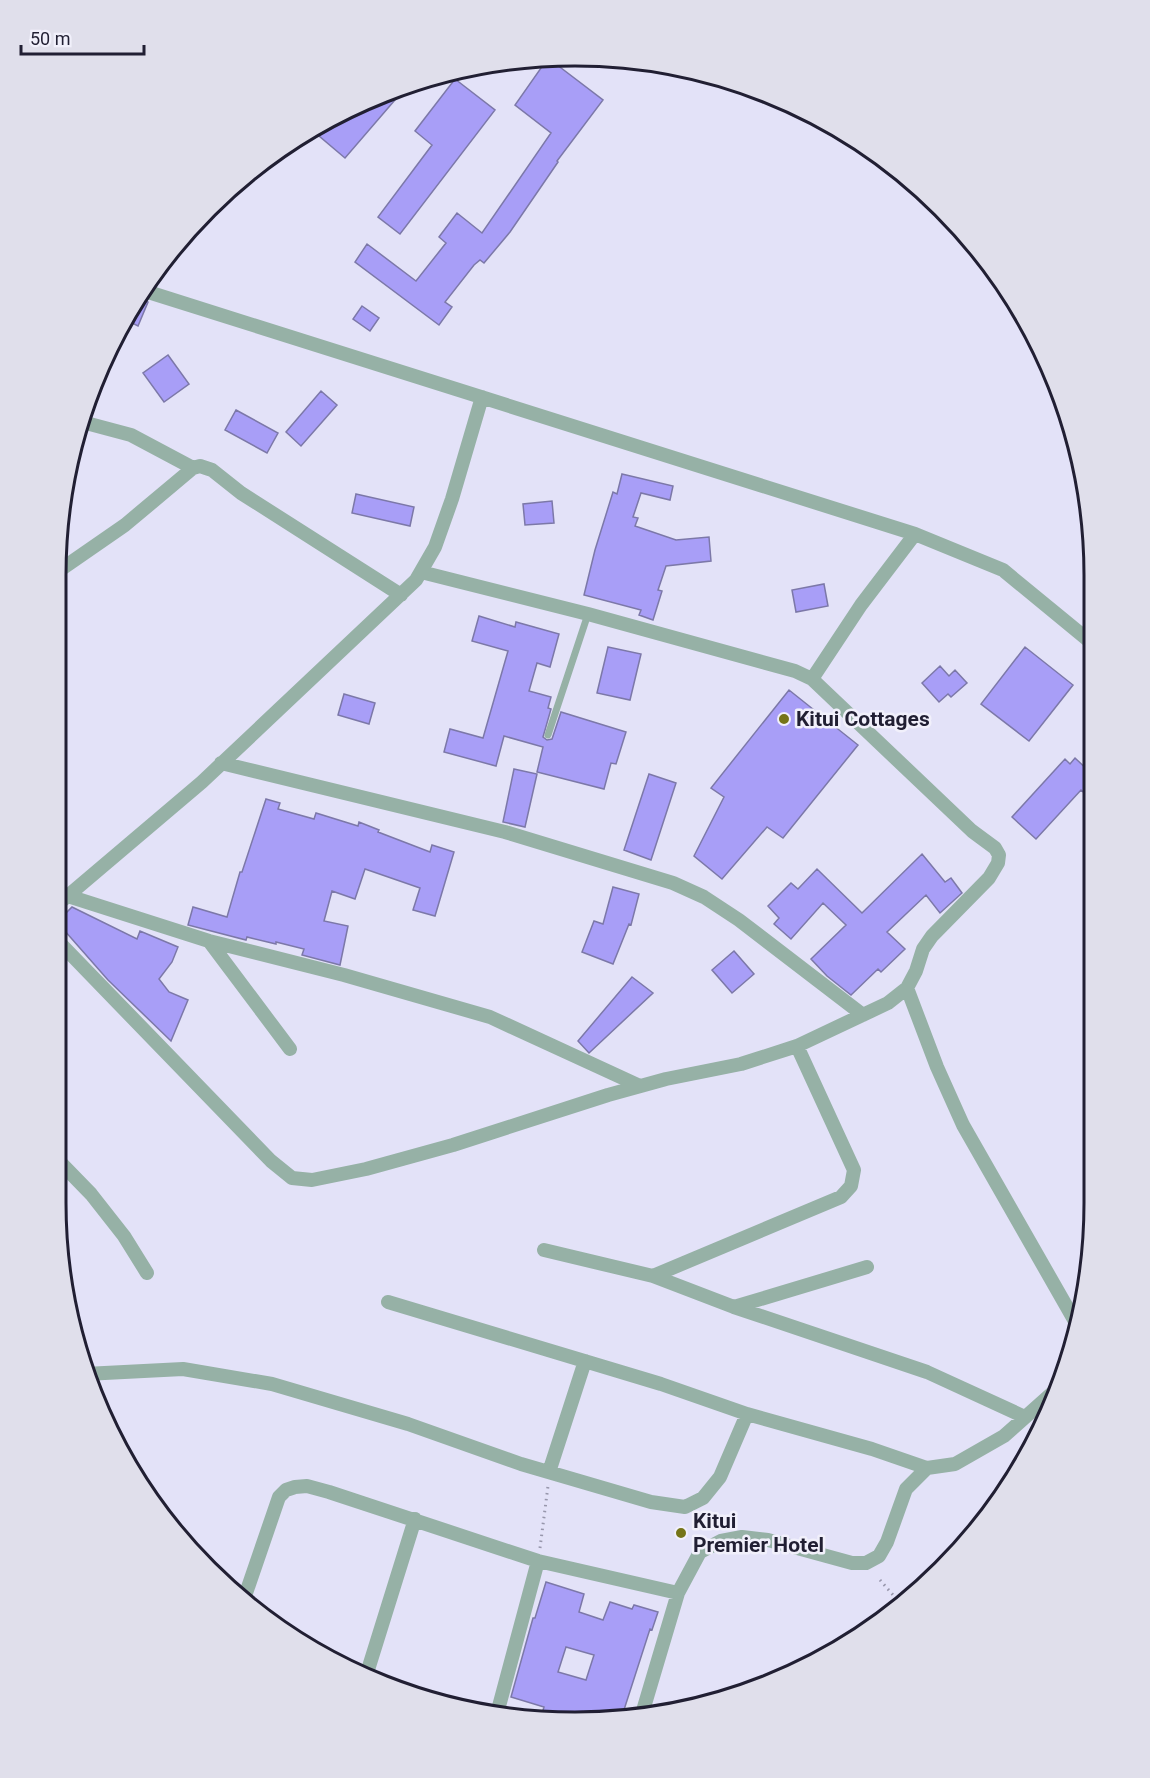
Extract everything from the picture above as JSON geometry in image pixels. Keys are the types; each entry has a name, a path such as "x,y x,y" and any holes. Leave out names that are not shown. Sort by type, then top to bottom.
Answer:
{"street":[{"path":"152,293 915,534 1003,570 1084,637"},
{"path":"66,898 221,764 416,580 435,547 452,499 482,397"},
{"path":"89,424 131,435 193,468"},
{"path":"66,566 124,525 193,468 200,466 212,470 241,493 401,595"},
{"path":"812,679 861,605 915,534"},
{"path":"66,949 263,1153 292,1178 312,1180 366,1169 453,1145 640,1086 741,1064 797,1046 888,1003 907,988 916,971 923,949 932,936 989,878 998,863 999,855 995,848 972,831 812,679 795,671 588,614 421,572"},
{"path":"221,764 505,832 673,883 704,897 739,920 863,1015"},
{"path":"66,902 344,975 490,1017 640,1086"},
{"path":"209,941 290,1049"},
{"path":"907,988 937,1067 963,1125 1071,1315"},
{"path":"653,1276 841,1197 851,1185 854,1170 797,1046"},
{"path":"66,1168 91,1194 124,1236 147,1274"},
{"path":"544,1250 653,1276 734,1307 927,1372 1025,1417"},
{"path":"734,1307 867,1267"},
{"path":"388,1302 661,1384 747,1414 872,1449 927,1468 955,1464 977,1453 1005,1436 1044,1399"},
{"path":"549,1472 585,1361"},
{"path":"96,1373 183,1369 272,1384 408,1424 549,1472 651,1502 685,1507 703,1498 720,1477 747,1414"},
{"path":"644,1707 678,1593 700,1552 721,1542 742,1537 768,1540 852,1563 866,1563 879,1556 887,1542 906,1489 927,1468"},
{"path":"246,1592 279,1497 286,1490 307,1486 415,1519 538,1561 678,1593"},
{"path":"369,1668 415,1519"},
{"path":"499,1706 538,1561"}],"lane":[{"path":"548,735 588,614"}],"path":[{"path":"538,1561 549,1472"},
{"path":"880,1580 896,1598"}],"building":[{"path":"559,66 603,100 557,161 510,232 484,263 480,260 474,265 445,302 452,307 439,325 355,262 367,244 416,281 446,243 439,237 457,213 482,233 551,133 515,105 542,67"},
{"path":"456,80 495,110 400,234 378,217 432,145 415,131 454,81"},
{"path":"396,99 345,158 319,136 350,118"},
{"path":"146,301 148,302 138,326 132,323"},
{"path":"362,306 379,318 370,331 353,319"},
{"path":"168,355 189,384 164,402 143,373"},
{"path":"321,391 337,405 301,446 286,432"},
{"path":"236,410 278,433 267,453 225,430"},
{"path":"622,474 673,486 670,500 641,493 633,517 638,518 635,526 676,540 709,537 711,561 666,566 658,590 662,591 653,620 639,615 641,610 584,595 613,492 617,494"},
{"path":"356,494 414,507 410,526 352,513"},
{"path":"552,501 554,523 525,525 523,504"},
{"path":"824,584 828,606 796,612 792,590"},
{"path":"479,616 515,627 516,622 559,634 550,667 537,663 529,691 551,697 548,708 551,709 543,737 547,740 552,739 561,712 626,732 616,764 611,763 604,789 537,772 543,747 504,736 496,766 444,752 450,729 483,738 508,651 472,641"},
{"path":"608,647 641,654 630,700 597,693"},
{"path":"1025,647 1073,685 1029,741 981,704"},
{"path":"940,666 949,676 955,670 967,683 951,697 948,694 939,702 922,683"},
{"name":"Kitui Cottages","path":"789,690 858,745 783,838 767,827 722,879 694,856 724,797 711,788"},
{"path":"344,694 375,703 369,724 338,715"},
{"path":"1075,758 1084,766 1084,793 1081,790 1036,839 1012,817 1065,759 1070,764"},
{"path":"514,769 537,774 525,827 503,822"},
{"path":"649,774 676,783 651,860 624,850"},
{"path":"266,799 280,803 278,809 314,819 316,813 358,826 359,822 379,830 378,832 430,852 432,845 454,852 435,916 413,910 420,888 365,869 355,899 332,891 324,921 348,926 340,965 302,955 304,949 247,937 246,940 188,925 193,907 227,917"},
{"path":"922,854 945,882 951,878 962,893 940,913 926,895 887,932 905,949 881,972 878,969 851,995 827,976 811,959 846,925 823,903 791,939 774,924 779,918 768,906 791,883 798,889 817,869 862,913"},
{"path":"613,887 639,894 631,925 629,924 613,964 582,952 594,921 603,924"},
{"path":"72,907 137,939 140,931 178,947 172,962 159,979 169,992 188,1000 171,1041 108,980 66,932 66,913"},
{"path":"734,951 754,974 732,993 712,970"},
{"path":"632,977 653,993 589,1053 578,1041"},
{"path":"546,1582 584,1594 579,1612 603,1620 610,1602 632,1609 634,1605 658,1612 652,1630 650,1629 624,1710 543,1711 544,1707 511,1697 533,1618 535,1618","holes":["566,1647 594,1655 586,1680 558,1672"]}],"place":[{"name":"Kitui Cottages","path":"784,719"},
{"name":"Kitui Premier Hotel","path":"681,1533"}]}
